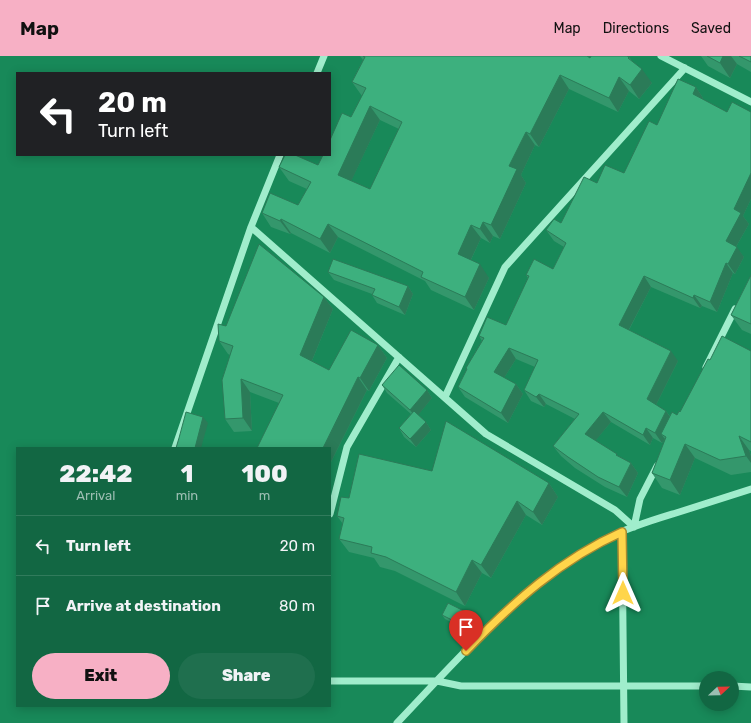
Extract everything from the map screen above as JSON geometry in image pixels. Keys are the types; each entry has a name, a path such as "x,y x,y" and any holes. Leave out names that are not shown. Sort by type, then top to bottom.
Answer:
{"street":[{"path":"316,72 324,56"},
{"path":"661,56 751,102"},
{"path":"445,397 505,267 685,68"},
{"path":"175,447 251,228 280,156"},
{"path":"251,228 486,434 615,510 634,527"},
{"path":"702,374 737,305"},
{"path":"331,510 347,447 399,357"},
{"path":"634,527 640,500 661,458"},
{"path":"397,723 499,617 527,592 577,556 608,538 634,527 751,489"},
{"path":"622,532 624,723"},
{"path":"331,680 437,681 461,686 699,686"},
{"path":"739,686 751,687"}],"building":[{"path":"363,56 587,56 590,58 591,56 627,56 642,69 630,85 619,77 609,98 560,75 530,134 526,132 509,166 517,169 491,225 483,222 480,229 471,225 458,254 480,264 465,297 421,277 423,272 328,224 320,239 281,219 280,221 262,213 270,193 298,205 311,182 279,167 284,156 297,156 318,165 322,156 331,156 331,138 342,113 351,117 366,88 352,82 365,57","holes":["370,106 402,122 370,189 338,175"]},
{"path":"707,56 723,56 720,63"},
{"path":"739,56 751,56 751,62"},
{"path":"678,79 696,87 693,94 727,112 732,102 751,112 751,173 734,209 741,213 726,241 737,247 728,264 726,263 710,302 694,295 693,298 644,276 619,325 671,351 647,399 666,411 655,433 646,428 643,435 603,412 585,434 617,454 616,455 631,463 619,487 598,477 553,446 579,414 539,394 536,397 524,390 538,360 509,348 494,372 516,384 501,413 458,387 467,369 466,368 484,338 479,336 487,317 506,325 529,276 526,275 534,259 553,269 566,243 546,230 554,219 561,223 584,177 597,183 605,165 624,173 649,121 657,125"},
{"path":"259,244 324,297 300,355 329,370 351,330 378,345 360,378 358,377 323,447 257,447 283,395 241,379 243,418 225,419 222,380 233,346 219,341 218,324 226,326"},
{"path":"333,259 408,286 399,307 372,295 375,289 328,272"},
{"path":"751,275 751,324 731,315"},
{"path":"722,336 751,351 751,442 739,436 746,456 720,460 685,444 670,480 652,473 666,437 661,434 672,412 677,415 679,411 680,412"},
{"path":"399,365 427,390 410,410 382,385"},
{"path":"414,411 426,422 410,439 399,428"},
{"path":"186,412 203,417 195,447 176,447"},
{"path":"446,421 549,483 533,512 517,501 481,565 472,560 456,592 386,557 371,553 372,547 339,539 344,518 337,516 341,497 349,498 359,454 432,471"},
{"path":"448,603 466,612 460,624 442,615"}],"route":[{"path":"466,651 513,604 557,569 608,538 622,532 623,593"}]}
